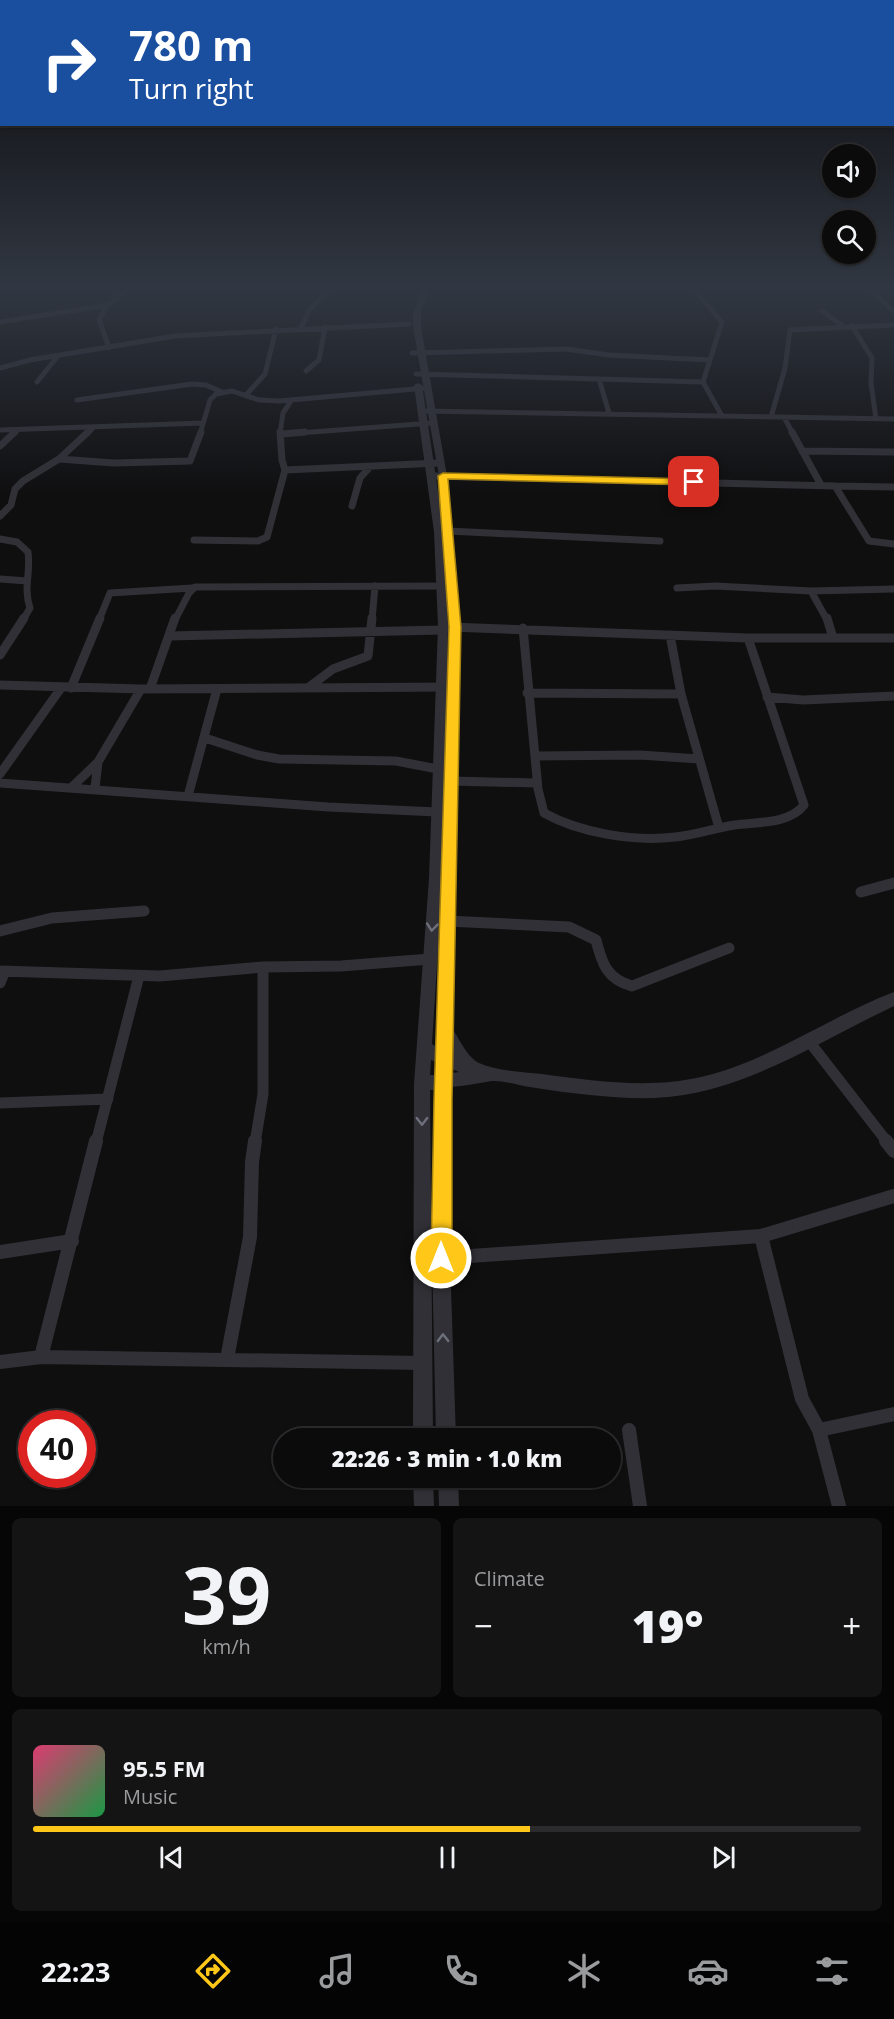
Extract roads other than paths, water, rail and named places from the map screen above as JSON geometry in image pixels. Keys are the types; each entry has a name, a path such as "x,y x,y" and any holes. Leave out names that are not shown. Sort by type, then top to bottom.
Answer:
{"street":[{"path":"0,368 30,360 64,355"},
{"path":"246,395 261,384 271,355"},
{"path":"306,371 319,360 320,355"},
{"path":"416,355 448,531 446,687 451,781 441,1258 446,1428"},
{"path":"615,355 709,360"},
{"path":"711,355 703,382 722,416"},
{"path":"771,417 787,355"},
{"path":"870,355 872,358 871,383 876,419"},
{"path":"37,382 48,364 60,356"},
{"path":"62,458 114,463 188,461 194,456 210,400 222,392 232,391 259,400 291,401 421,381 600,379 703,382"},
{"path":"600,379 609,413"},
{"path":"77,400 192,384 206,385 222,392"},
{"path":"285,470 280,463 282,415 291,401"},
{"path":"282,434 427,417 609,413 894,419"},
{"path":"784,417 821,485"},
{"path":"0,430 203,423"},
{"path":"0,516 11,505 15,489 23,481 62,458 93,428"},
{"path":"0,446 17,430"},
{"path":"802,451 894,452"},
{"path":"285,470 369,468 894,488"},
{"path":"352,506 360,478 369,468"},
{"path":"194,540 258,541 267,537 285,470"},
{"path":"436,470 442,586 447,628"},
{"path":"835,486 869,541 894,544"},
{"path":"448,531 556,534 623,541 660,541"},
{"path":"0,539 17,542 28,552 30,567 25,593 29,612 0,655"},
{"path":"0,579 27,581"},
{"path":"0,774 66,688 110,593 237,585 442,586"},
{"path":"309,687 333,669 368,656 375,586"},
{"path":"677,588 715,586 811,591 894,589"},
{"path":"73,786 98,762 145,689 192,588"},
{"path":"811,591 825,613 833,638"},
{"path":"523,628 527,693 537,756 536,783 544,813 562,822 653,838 667,838 793,814 800,811 804,805 748,638"},
{"path":"169,636 523,628 748,638 894,638"},
{"path":"670,634 681,694 719,828"},
{"path":"0,685 145,689 446,687"},
{"path":"423,1428 422,1084 438,769 446,687"},
{"path":"188,796 218,689"},
{"path":"527,693 681,694"},
{"path":"767,697 803,700 894,696"},
{"path":"205,738 279,759 396,761 438,769"},
{"path":"537,756 640,755 699,759"},
{"path":"96,788 98,762"},
{"path":"451,781 536,783"},
{"path":"0,783 73,786 321,808 437,812"},
{"path":"861,892 894,883"},
{"path":"0,931 52,918 144,911"},
{"path":"447,921 545,925 584,932 596,940 601,964 611,976 633,986 729,948"},
{"path":"0,983 2,971 139,976 262,967 341,966 430,959"},
{"path":"227,1359 250,1237 252,1171 263,1094 266,1041 262,1004 262,967"},
{"path":"41,1357 139,976"},
{"path":"424,1047 469,1072 601,1089 678,1086 723,1078 894,999"},
{"path":"445,1025 450,1041 469,1072"},
{"path":"808,1040 894,1151"},
{"path":"422,1084 469,1072"},
{"path":"443,1100 469,1072"},
{"path":"0,1103 108,1100"},
{"path":"441,1258 761,1236 894,1196"},
{"path":"761,1236 802,1399 819,1430 839,1506"},
{"path":"0,1252 72,1241"},
{"path":"0,1362 41,1357 443,1364"},
{"path":"819,1430 894,1414"},
{"path":"629,1430 640,1506"},
{"path":"423,1488 424,1506"},
{"path":"448,1488 449,1506"}]}
